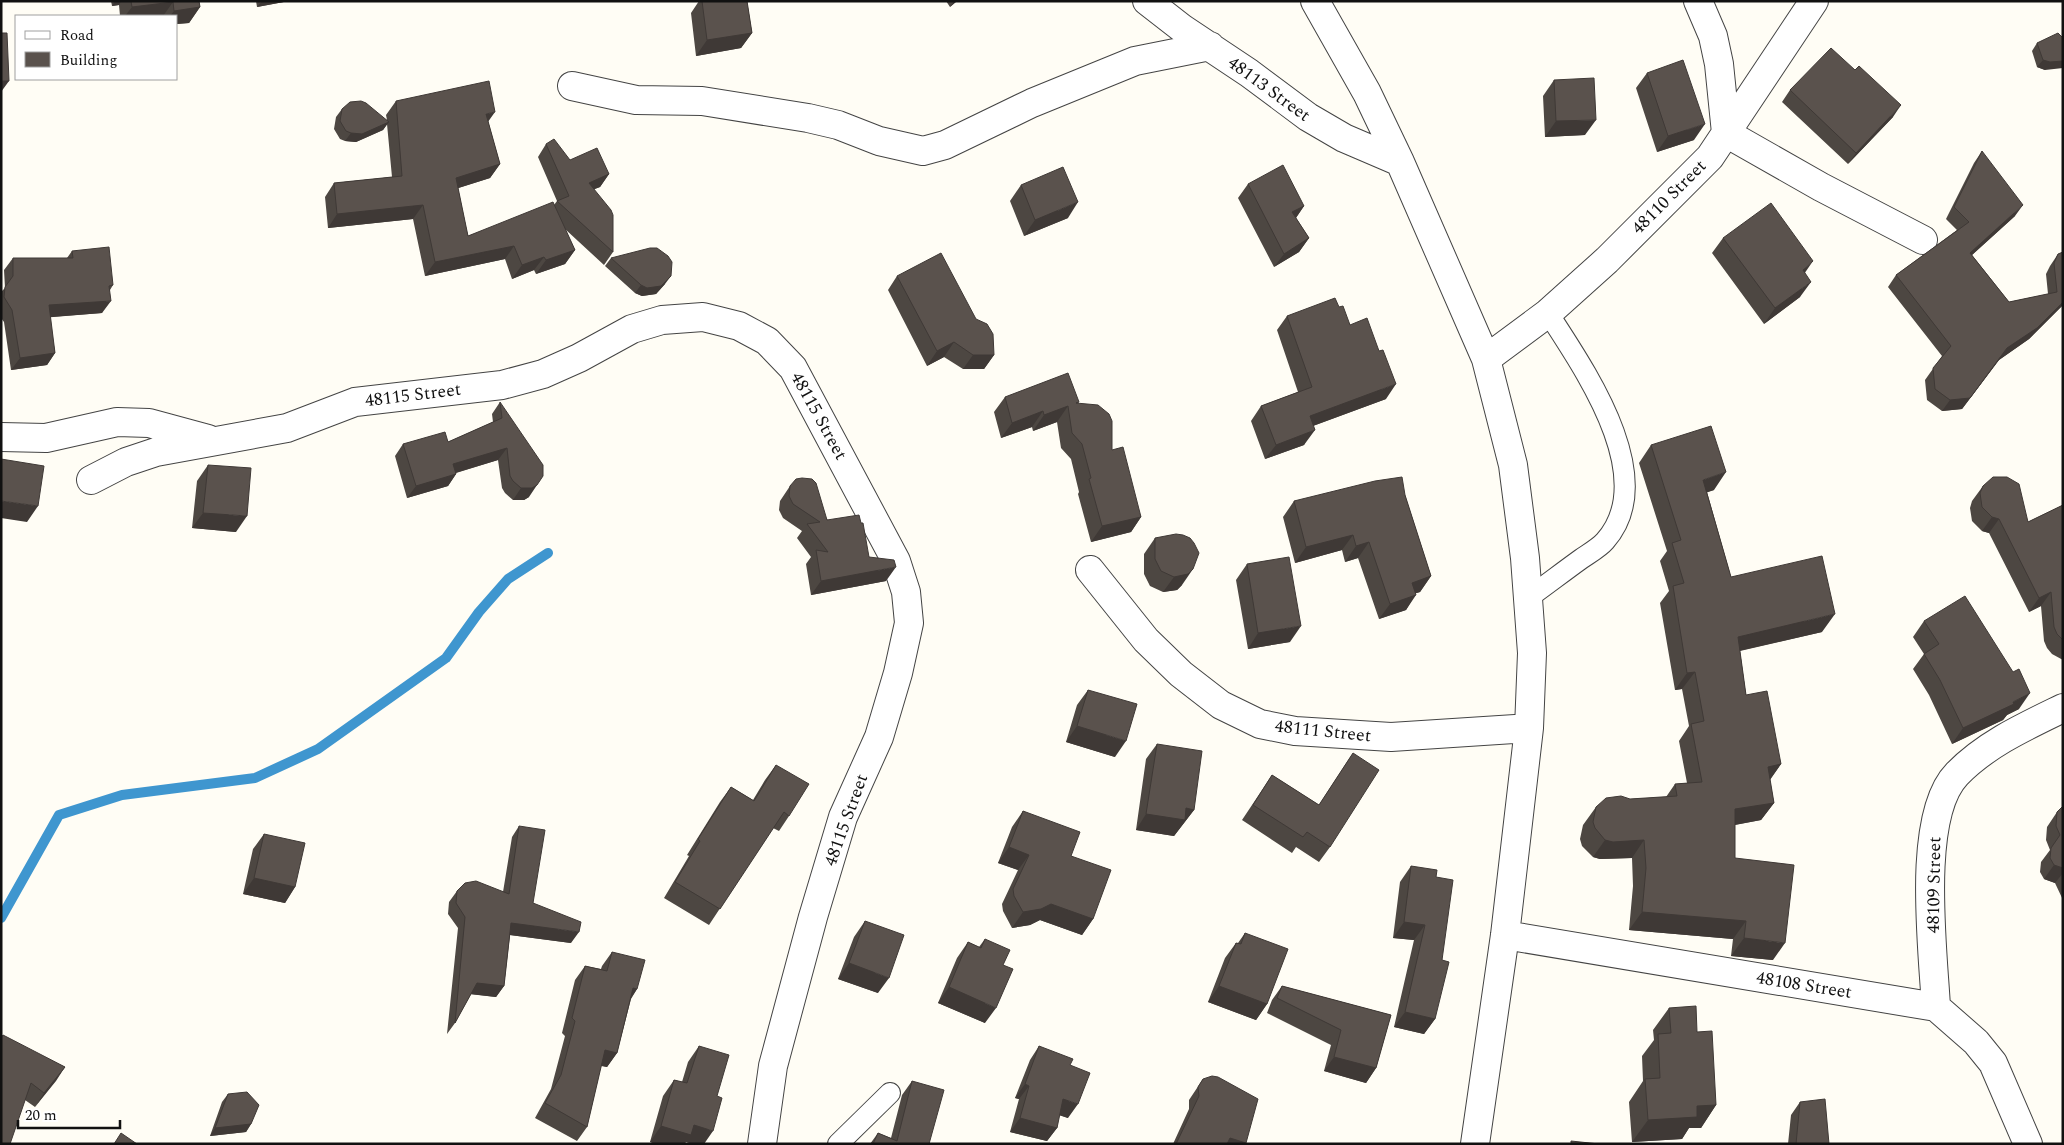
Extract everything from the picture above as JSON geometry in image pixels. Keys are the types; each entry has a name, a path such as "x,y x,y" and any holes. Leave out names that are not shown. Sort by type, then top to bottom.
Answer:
{"street":[{"name":"48113 Street","path":"1147,1 1183,29 1249,73 1308,117 1344,138 1400,162"},
{"path":"1316,1 1367,93 1400,162 1486,359 1512,465 1525,558 1532,653 1529,728 1505,935 1475,1144"},
{"path":"1698,1 1713,36 1726,133 1845,200 1924,240"},
{"name":"48110 Street","path":"1486,359 1548,313 1607,260 1710,157 1814,1"},
{"path":"572,86 636,100 702,101 808,118 838,125 879,141 923,151 945,145 1032,103 1135,61 1210,46"},
{"name":"48115 Street","path":"91,480 126,462 156,452 288,428 356,402 502,385 544,374 579,358 632,329 662,320 703,318 738,326 767,341 793,368 896,561 906,592 909,623 898,673 879,737 844,817 812,917 773,1066 762,1144"},
{"path":"1,437 46,438 117,422 149,423 215,440"},
{"name":"48111 Street","path":"1090,570 1146,640 1181,674 1221,704 1260,724 1295,731 1391,737 1529,728"},
{"name":"48109 Street","path":"1936,1007 1930,876 1934,829 1941,799 1956,775 1977,755 2063,708"},
{"name":"48108 Street","path":"1505,935 1936,1007"},
{"path":"1936,1007 1976,1042 1993,1063 2028,1144"}],"lane":[{"path":"1528,598 1604,542 1621,517 1626,489 1618,441 1590,378 1548,313"},
{"path":"838,1144 890,1093"}],"building":[{"path":"131,1 199,1 200,7 174,11 173,2 132,7"},
{"path":"702,1 747,1 752,33 707,40"},
{"path":"1,33 7,33 9,81 1,81"},
{"path":"2058,33 2063,38 2063,61 2050,62 2043,60 2037,43"},
{"path":"1831,48 1855,70 1859,66 1901,105 1856,153 1790,90"},
{"path":"1683,60 1705,124 1668,136 1647,73"},
{"path":"1594,78 1596,120 1556,121 1554,80"},
{"path":"489,81 495,112 486,114 500,164 456,178 468,236 553,202 575,250 546,260 544,257 522,265 514,246 435,262 423,205 337,214 334,183 402,176 396,101"},
{"path":"361,101 389,122 362,134 346,131 340,121 342,109 350,102"},
{"path":"554,139 570,160 597,148 609,174 589,183 613,215 613,252 557,201 569,196 546,144"},
{"path":"1982,151 2023,205 1970,253 2009,302 2057,292 2054,263 2058,254 2063,252 2063,302 2037,328 2007,348 1970,398 1950,400 1935,389 1933,368 1951,346 1896,275 1969,222 1954,207"},
{"path":"1283,165 1304,206 1292,212 1309,238 1284,254 1248,184"},
{"path":"1063,167 1078,202 1035,220 1021,185"},
{"path":"1771,203 1813,261 1803,270 1811,282 1775,308 1723,238"},
{"path":"109,247 113,285 109,286 111,301 49,305 55,353 20,358 12,310 4,297 5,287 13,276 13,258 73,258 72,251"},
{"path":"657,248 668,256 672,262 671,276 661,286 647,288 641,285 611,258"},
{"path":"941,253 976,319 987,324 993,334 994,355 973,355 954,342 937,351 897,276"},
{"path":"1335,298 1339,307 1343,306 1350,325 1367,318 1379,351 1383,350 1396,384 1310,416 1315,430 1276,445 1261,406 1312,387 1287,316"},
{"path":"1068,373 1079,402 1076,403 1098,405 1109,414 1112,421 1112,450 1123,447 1141,517 1102,526 1082,444 1072,433 1068,406 1044,415 1043,411 1012,423 1005,397"},
{"path":"500,402 543,465 543,476 537,485 532,488 521,488 513,481 510,476 507,448 453,464 456,474 416,486 403,444 445,432 448,442 502,418"},
{"path":"1711,426 1726,472 1703,480 1731,577 1822,556 1835,614 1738,637 1746,695 1767,691 1781,764 1768,767 1774,803 1735,809 1735,858 1794,865 1785,943 1744,938 1746,921 1642,912 1646,868 1644,840 1613,842 1605,840 1595,828 1593,822 1596,807 1606,798 1621,796 1630,799 1677,796 1675,784 1702,782 1691,724 1704,721 1695,672 1687,673 1673,586 1684,583 1672,543 1681,540 1651,445"},
{"path":"1,459 44,466 38,506 1,501"},
{"path":"208,465 251,468 247,516 203,513"},
{"path":"1402,477 1405,495 1431,576 1412,583 1416,595 1390,604 1369,542 1356,546 1353,535 1306,547 1294,501 1375,481"},
{"path":"1993,477 2007,477 2019,484 2028,522 2063,505 2063,640 2057,634 2054,627 2051,592 2039,598 1999,519 1992,517 1982,507 1980,493 1983,486"},
{"path":"796,479 812,479 816,483 827,520 859,515 861,523 863,523 869,557 894,560 896,567 821,581 816,550 828,552 807,524 820,522 793,504 789,496 790,486"},
{"path":"1176,534 1190,538 1199,553 1193,569 1188,574 1174,577 1161,571 1155,559 1155,538"},
{"path":"1289,557 1301,626 1258,633 1247,564"},
{"path":"1965,596 2013,672 2019,669 2030,693 2013,702 2014,704 1963,728 1940,680 1924,654 1939,644 1924,621"},
{"path":"1088,690 1137,704 1126,741 1077,726"},
{"path":"1157,744 1202,751 1194,810 1186,808 1185,820 1146,814"},
{"path":"1353,753 1379,770 1330,847 1307,832 1303,837 1253,805 1272,775 1319,805"},
{"path":"776,765 809,784 789,816 784,812 720,909 675,882 700,841 698,839 731,787 754,801"},
{"path":"2063,806 2063,868 2054,865 2050,858 2051,848 2060,835 2056,826 2057,812"},
{"path":"1023,811 1080,832 1071,856 1111,870 1093,919 1051,904 1041,909 1023,912 1014,896 1013,889 1029,855 1009,847"},
{"path":"519,826 545,830 533,903 581,922 579,932 511,923 504,986 477,983 455,1023 465,917 456,903 457,891 465,883 476,881 509,894"},
{"path":"264,834 305,843 295,887 254,878"},
{"path":"1411,866 1437,870 1436,877 1453,880 1442,960 1449,962 1435,1019 1405,1012 1425,925 1404,922"},
{"path":"865,921 904,935 889,978 849,963"},
{"path":"1245,933 1288,949 1267,1004 1219,986 1236,943 1241,944"},
{"path":"985,939 1010,950 1003,965 1013,969 996,1008 949,987 968,942 981,948"},
{"path":"612,952 645,960 637,989 633,988 617,1053 605,1050 587,1127 545,1103 561,1075 575,1021 572,1018 585,966 607,971"},
{"path":"1282,986 1391,1015 1376,1068 1334,1057 1341,1030 1277,998"},
{"path":"1696,1006 1697,1032 1712,1031 1716,1105 1697,1106 1697,1117 1648,1120 1645,1079 1660,1078 1658,1034 1671,1033 1669,1008"},
{"path":"3,1035 65,1067 44,1093 31,1083 10,1144 1,1144 1,1038"},
{"path":"699,1046 729,1055 717,1096 722,1098 713,1131 694,1125 691,1135 661,1126 674,1080 687,1083"},
{"path":"1039,1046 1073,1059 1070,1065 1090,1073 1078,1104 1063,1099 1057,1128 1020,1118 1029,1086 1025,1084"},
{"path":"1212,1076 1218,1077 1258,1099 1246,1143 1230,1138 1227,1144 1176,1144 1199,1096 1198,1087 1203,1079"},
{"path":"912,1081 944,1090 929,1144 873,1144 878,1133 897,1141"},
{"path":"247,1092 259,1105 251,1124 215,1128 228,1094"},
{"path":"1825,1099 1829,1144 1796,1144 1800,1102"},
{"path":"121,1133 137,1144 114,1144"},
{"path":"1571,1141 1599,1144 1571,1144"}],"waterway":[{"path":"1,918 59,815 122,795 255,778 318,749 446,658 479,612 508,579 548,553"}]}
